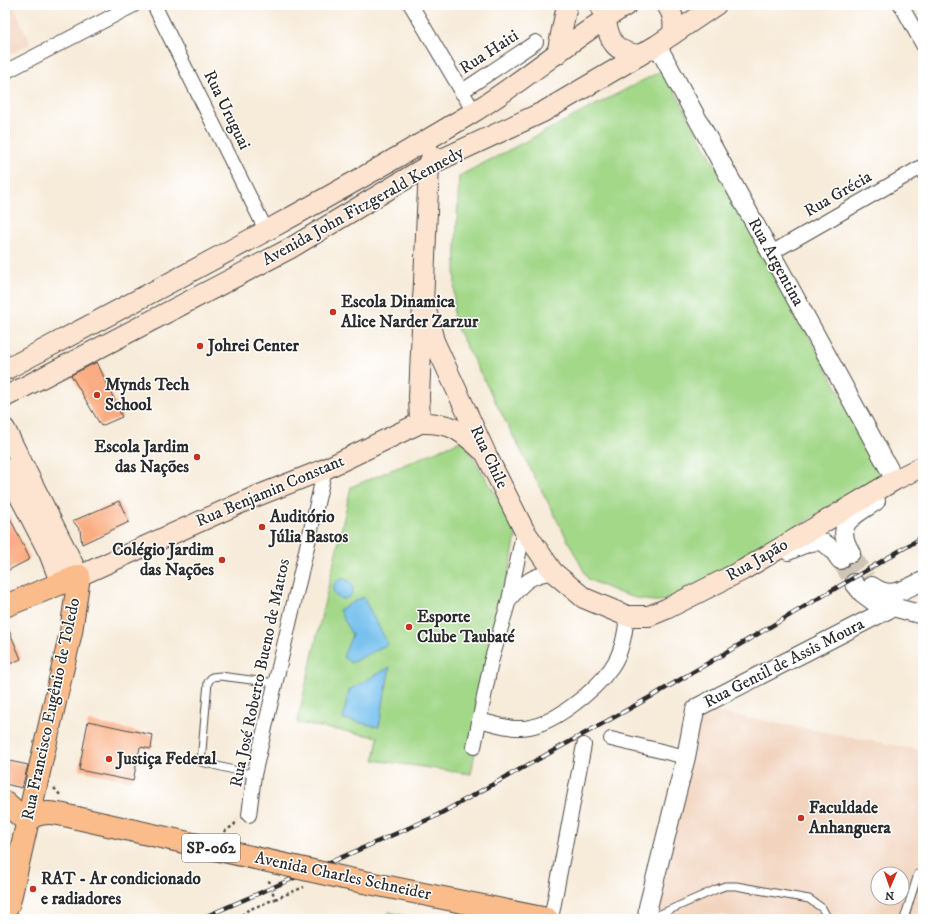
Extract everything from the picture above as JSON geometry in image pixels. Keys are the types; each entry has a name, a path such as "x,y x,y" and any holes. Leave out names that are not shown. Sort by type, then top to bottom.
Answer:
{"main road":[{"path":"557,54 567,5"},
{"name":"Avenida John Fitzgerald Kennedy","path":"5,370 267,232 468,115 557,54 603,11 627,5"},
{"path":"667,5 672,12 673,34"},
{"name":"Avenida John Fitzgerald Kennedy","path":"5,397 289,249 429,165 543,112 648,50 716,5"},
{"path":"603,11 611,39 617,48 628,53 648,50"},
{"path":"429,165 438,144 468,115"},
{"name":"Rua Chile","path":"420,423 419,397 429,165"},
{"name":"Rua Chile","path":"423,298 434,341 486,454 524,530 553,572 584,598"},
{"name":"Rua Benjamin Constant","path":"5,606 70,580 252,498 325,469 420,423 436,422 454,427 486,454"},
{"path":"5,430 70,580"},
{"name":"Rua Japão","path":"584,598 627,616 649,616 743,570 894,480 923,466"},
{"path":"5,468 49,553 70,580"},
{"name":"Rua Francisco Eugênio de Toledo","path":"5,912 9,903 26,821 36,786 71,632 75,600 70,580"},
{"name":"Avenida Charles Schneider","path":"36,786 45,800 73,817"},
{"path":"5,802 26,821"},
{"name":"Avenida Charles Schneider","path":"26,821 36,814 44,813 73,817 310,871 515,911 547,919"}],"street":[{"path":"5,72 134,5"},
{"name":"Rua Uruguai","path":"154,5 267,232"},
{"path":"412,5 461,92 468,115"},
{"path":"901,5 923,45"},
{"name":"Rua Haiti","path":"461,92 536,42"},
{"name":"Rua Argentina","path":"648,50 771,253 894,480"},
{"name":"Rua Grécia","path":"771,253 923,166"},
{"name":"Rua José Roberto Bueno de Mattos","path":"249,815 254,775 325,469"},
{"path":"743,570 806,543 821,541 832,546 845,556 844,528 850,519 923,470"},
{"path":"474,747 491,662 509,600 524,530"},
{"path":"509,600 526,580 538,574 553,572"},
{"path":"923,580 893,594 880,592 870,584 860,580 862,593 874,602 895,606 923,615"},
{"name":"Rua Gentil de Assis Moura","path":"647,919 648,907 686,757 693,716 698,707 895,606"},
{"path":"479,720 521,728 544,723 577,703 612,668 624,641 627,616"},
{"path":"611,739 686,757"},
{"path":"551,919 584,745"}],"lane":[{"path":"254,775 201,762 208,682 212,677 220,676 275,683"},
{"path":"904,919 918,874"},
{"path":"647,919 724,886 736,886 809,899 822,908 828,919"}],"path":[{"path":"220,831 225,832 234,825 240,815 249,815"}],"shaded area":[{"path":"5,5 13,5 31,44 5,57"},
{"name":"Faculdade Anhanguera","path":"701,709 920,750 923,752 923,919 737,919 721,915 705,914 678,919 661,918 658,911 658,902"}],"green space":[{"path":"663,70 884,473 696,589 673,599 652,601 629,596 588,579 453,321 459,176"},
{"name":"Esporte Clube Taubaté","path":"463,440 517,530 471,774 374,760 378,737 297,723 351,487"},
{"path":"389,912 418,919 388,919"}],"water":[{"path":"343,579 350,582 353,589 350,596 343,599 336,596 333,589 336,582"},
{"path":"363,597 388,644 351,663 343,657 352,635 339,610"},
{"path":"390,667 379,727 343,719 349,690"}],"building":[{"name":"Mynds Tech School","path":"97,362 122,417 101,426 71,375"},
{"path":"119,501 129,522 82,544 80,530 73,521"},
{"path":"5,508 30,559 5,572"},
{"path":"5,621 21,659 5,666"},
{"name":"Justiça Federal","path":"88,721 153,735 151,749 140,747 133,781 79,770"},
{"path":"5,760 28,765 22,788 5,784"}],"tunnel":[{"path":"851,553 866,578"},
{"path":"840,560 854,583"}],"railway":[{"path":"200,919 434,817 654,695 923,537"}],"place":[{"name":"Escola Dinamica Alice Narder Zarzur","path":"333,312"},
{"name":"Johrei Center","path":"200,346"},
{"name":"Mynds Tech School","path":"97,395"},
{"name":"Escola Jardim das Nações","path":"197,457"},
{"name":"Auditório Júlia Bastos","path":"262,527"},
{"name":"Colégio Jardim das Nações","path":"222,560"},
{"name":"Esporte Clube Taubaté","path":"409,627"},
{"name":"Justiça Federal","path":"109,759"},
{"name":"Faculdade Anhanguera","path":"801,818"},
{"name":"RAT - Ar condicionado e radiadores","path":"33,889"}]}
